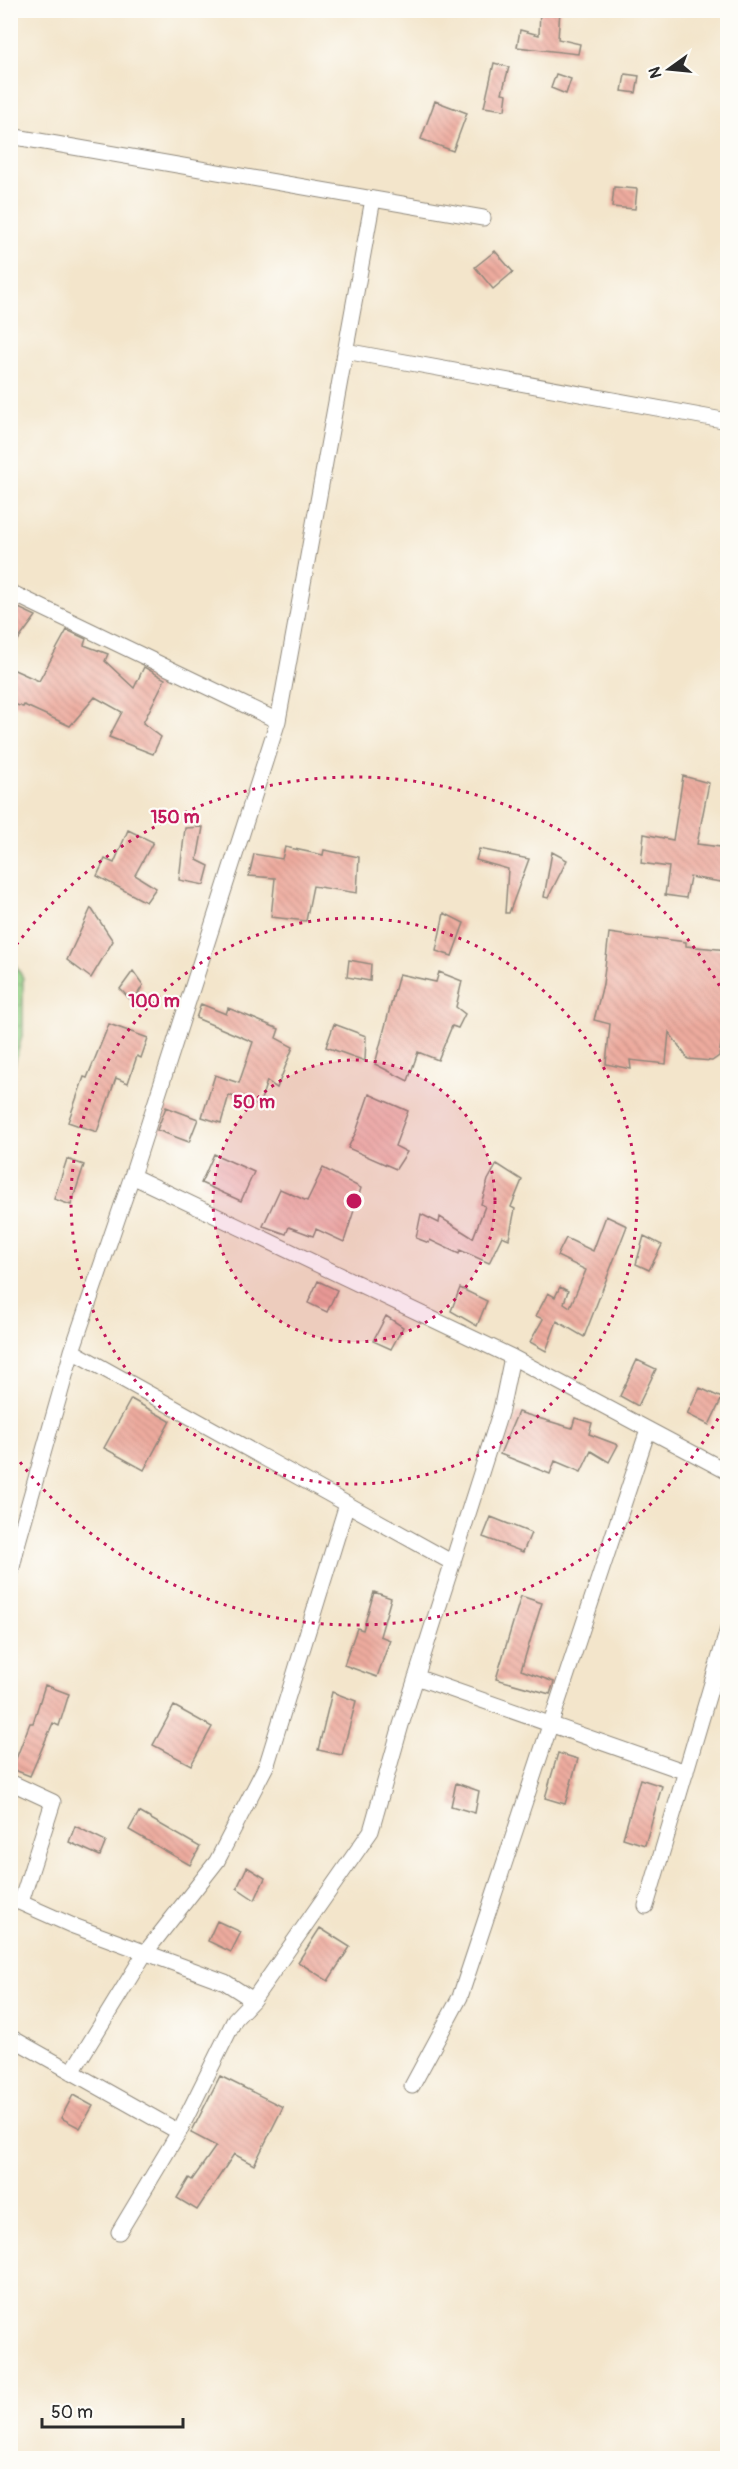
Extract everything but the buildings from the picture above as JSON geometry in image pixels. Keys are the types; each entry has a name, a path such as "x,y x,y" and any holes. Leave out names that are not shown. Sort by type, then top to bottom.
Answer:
{"street":[{"path":"10,136 483,218"},
{"path":"10,1576 72,1351 132,1176 278,721 373,199"},
{"path":"345,351 728,421"},
{"path":"10,592 278,721"},
{"path":"132,1176 512,1357 728,1472"},
{"path":"72,1351 453,1563"},
{"path":"119,2232 179,2132 235,2019 253,2000 371,1831 416,1677 501,1410 512,1357"},
{"path":"412,2086 460,1997 648,1430"},
{"path":"72,2072 145,1953 217,1861 267,1764 347,1504"},
{"path":"646,1906 728,1629"},
{"path":"416,1677 686,1772"},
{"path":"10,1782 53,1802 16,1900 71,1925 225,1982 253,2000"},
{"path":"10,2037 179,2132"}],"green space":[{"path":"10,956 23,978 23,1032 14,1066 11,1067"}]}
